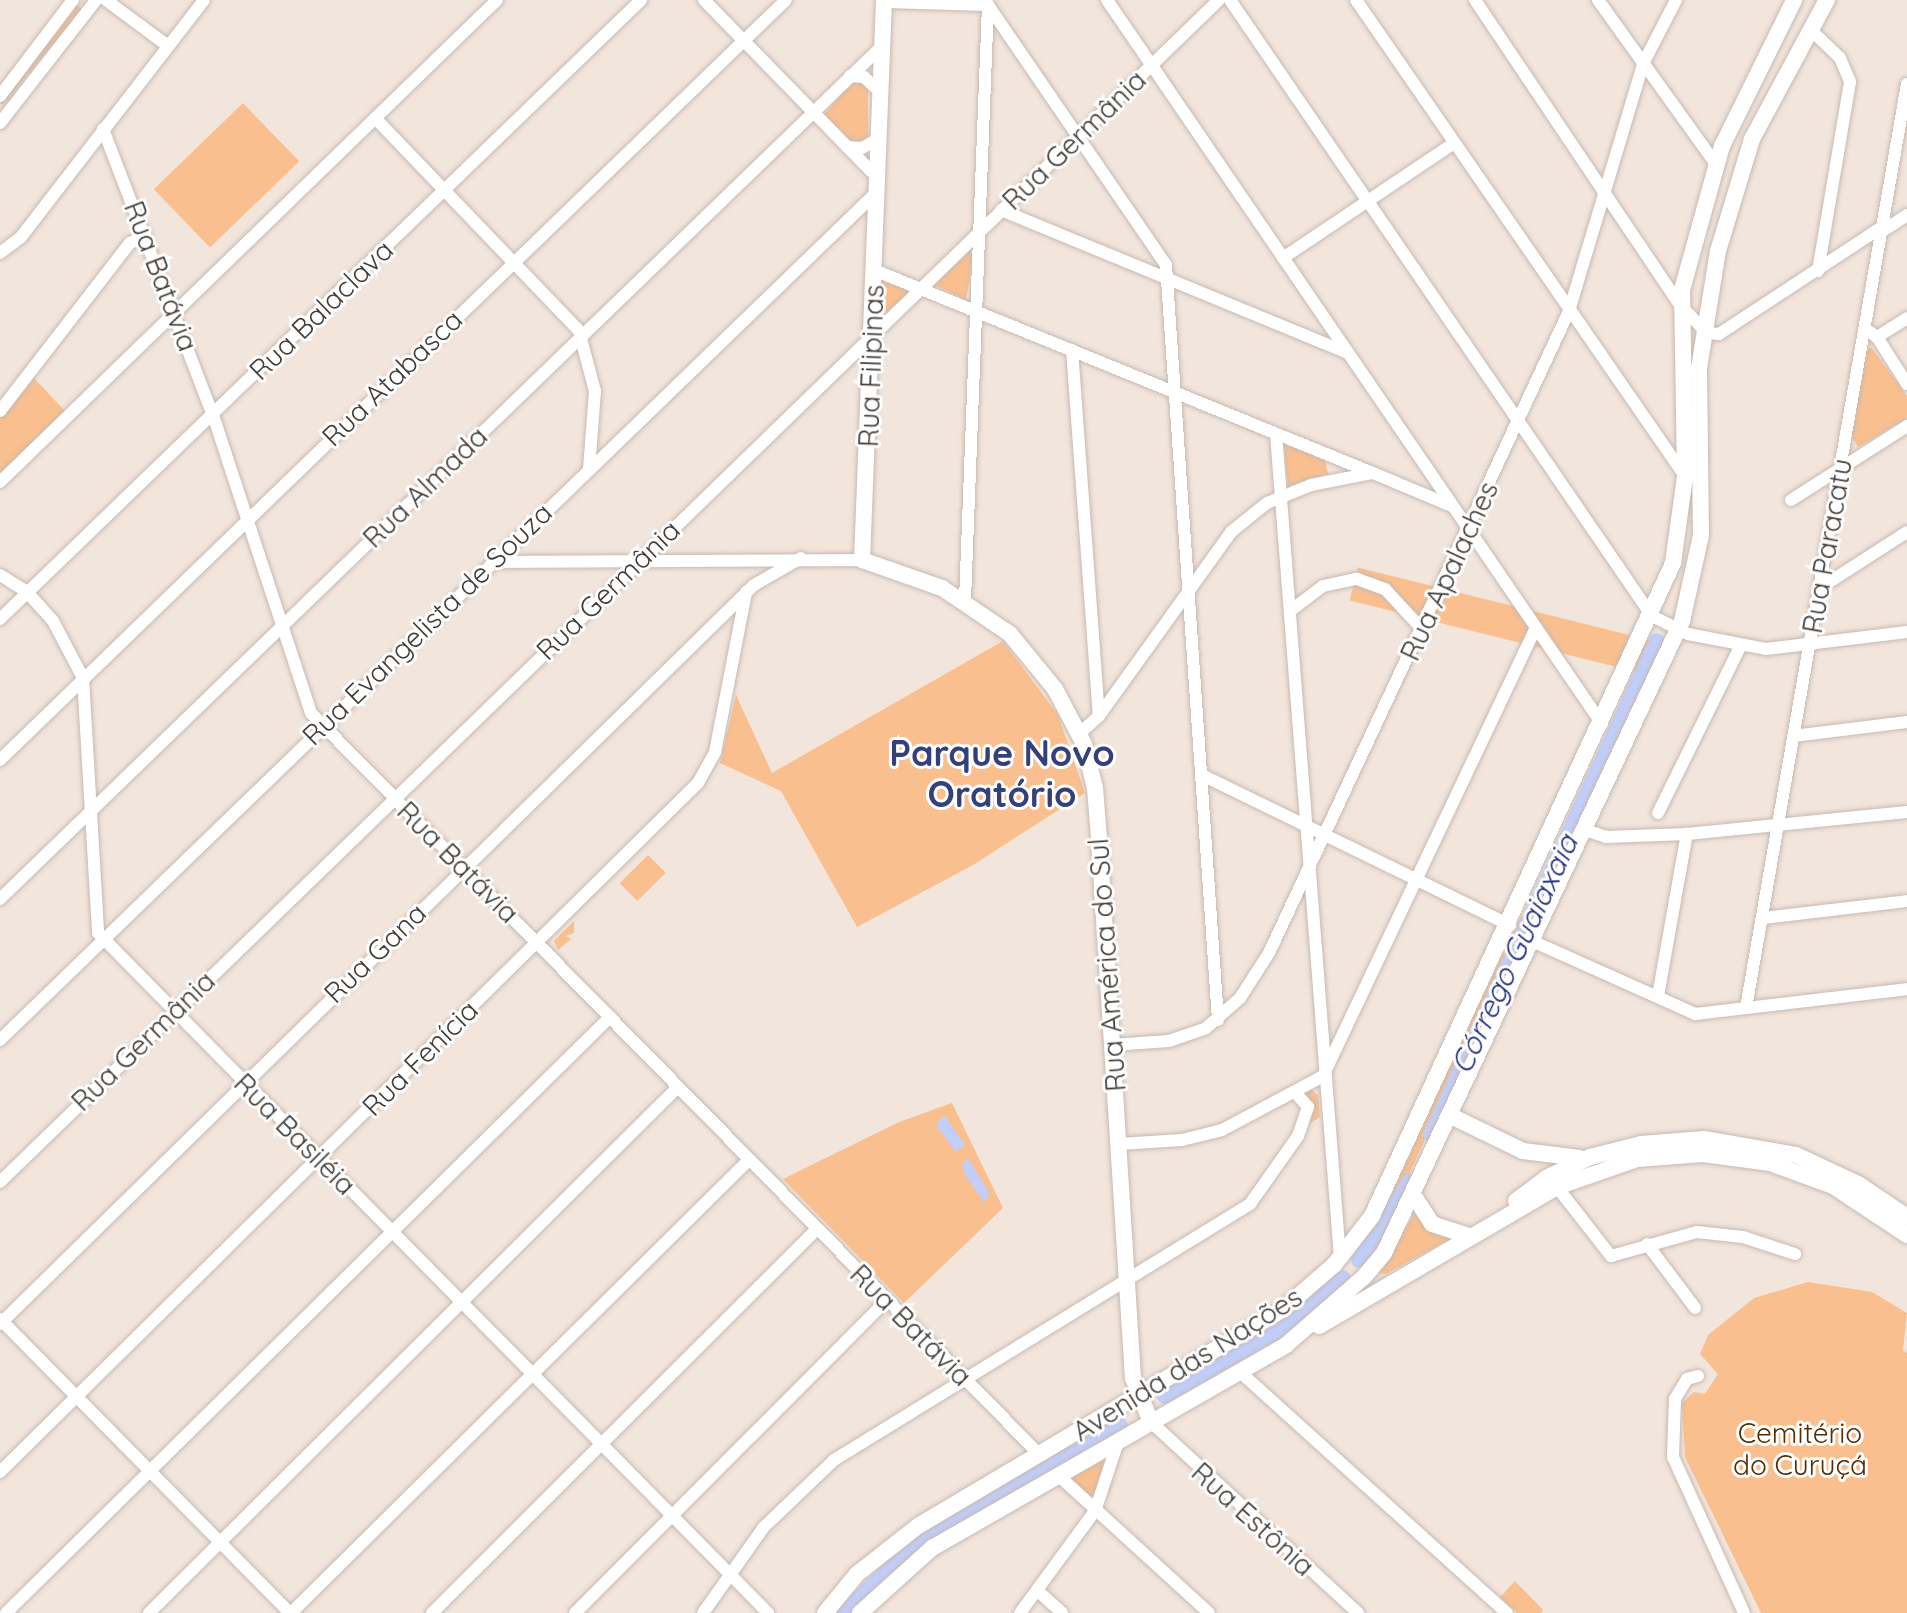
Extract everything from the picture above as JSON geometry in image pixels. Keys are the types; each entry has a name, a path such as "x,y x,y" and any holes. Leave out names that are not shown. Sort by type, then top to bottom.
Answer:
{"main road":[{"name":"Avenida das Nações","path":"825,1613 857,1574 902,1536 1282,1310 1340,1258 1381,1200 1652,616 1673,563 1685,476 1680,305 1716,164 1750,81 1794,0"},
{"name":"Avenida das Nações","path":"860,1613 932,1548 1286,1345 1364,1277 1414,1196 1678,630 1697,561 1704,500 1699,368 1718,251 1752,139 1827,0"},
{"path":"877,185 884,1"},
{"name":"Rua Filipinas","path":"870,561 864,538 877,185"},
{"name":"Rua América do Sul","path":"870,561 965,600 1026,652 1080,733 1095,788 1137,1397 1151,1422"},
{"path":"1673,563 1683,570 1697,561"},
{"path":"1451,1116 1523,1151 1590,1157"},
{"path":"1497,1219 1540,1182 1590,1157 1657,1141 1751,1143 1819,1164 1907,1217"},
{"path":"1523,1151 1540,1182"},
{"path":"1286,1345 1497,1219 1557,1187 1637,1159 1737,1157 1812,1176 1907,1235"},
{"path":"1414,1196 1432,1224 1470,1236"},
{"path":"1340,1258 1364,1277 1395,1280"},
{"path":"1119,1407 1130,1416 1125,1437"}],"street":[{"path":"0,96 73,0"},
{"path":"0,123 96,0"},
{"path":"106,0 168,46"},
{"path":"1,252 21,237 204,0"},
{"path":"474,0 485,12"},
{"path":"0,482 497,0"},
{"name":"Rua Balaclava","path":"0,619 641,0"},
{"path":"704,0 847,147 877,185"},
{"name":"Rua Atabasca","path":"0,760 786,0"},
{"path":"1107,0 1602,724"},
{"name":"Rua Germânia","path":"0,1182 1219,0"},
{"path":"1230,0 1652,616 1678,630 1766,649 1907,632"},
{"path":"1356,0 1685,476"},
{"path":"1475,0 1680,305 1704,331 1719,334 1907,213"},
{"path":"1598,0 1716,164"},
{"name":"Rua Apalaches","path":"1113,1045 1181,1038 1218,1020 1253,980 1308,877 1569,311 1602,190 1643,64 1676,0"},
{"path":"884,1 988,3"},
{"path":"988,3 1160,254 1168,279 1218,1020"},
{"path":"965,600 988,3"},
{"path":"1811,30 1840,58 1850,82 1818,271"},
{"name":"Rua Almada","path":"0,899 881,47"},
{"path":"850,76 864,77 879,91"},
{"name":"Rua Paracatu","path":"1746,1008 1907,84"},
{"path":"375,118 581,336 595,391 589,469"},
{"name":"Rua Batávia","path":"103,129 176,311 213,415 304,700 322,724 393,798 1039,1454"},
{"path":"847,147 862,148 878,139"},
{"path":"1283,258 1454,143"},
{"name":"Rua Evangelista de Souza","path":"0,1040 322,724 858,211 877,185"},
{"path":"1885,209 1907,213"},
{"path":"858,211 867,210 876,217"},
{"path":"1001,210 1348,353"},
{"path":"0,411 130,243 146,236"},
{"path":"1847,252 1877,255"},
{"path":"874,270 1452,506"},
{"path":"1877,337 1907,318"},
{"path":"1864,328 1877,337 1907,384"},
{"path":"1072,350 1099,716"},
{"path":"1791,500 1907,426"},
{"path":"1276,434 1307,823 1308,877 1327,1128 1340,1258"},
{"path":"1080,733 1099,716 1231,532 1280,497 1311,485 1373,473"},
{"path":"1820,588 1907,532"},
{"path":"750,589 761,558"},
{"name":"Rua América do Sul","path":"492,562 761,558 870,561"},
{"name":"Rua Gana","path":"1,1321 750,589 801,558"},
{"path":"0,575 27,592 62,633 83,678 95,923 103,940"},
{"path":"1290,611 1323,586 1357,579 1385,589 1423,630"},
{"name":"Rua Fenícia","path":"0,1472 706,774 722,722 750,589"},
{"path":"1119,1144 1208,1134 1323,1076 1536,628"},
{"path":"1658,813 1741,645"},
{"path":"1793,736 1907,722"},
{"path":"1202,775 1327,832 1510,925"},
{"path":"1585,830 1606,837 1687,834 1907,812"},
{"path":"1658,996 1687,834"},
{"path":"1763,918 1907,901"},
{"name":"Rua Basiléia","path":"103,940 768,1613"},
{"path":"1532,941 1695,1014 1907,989"},
{"path":"6,1613 610,1017"},
{"path":"149,1613 678,1087"},
{"path":"1295,1092 1308,1107 1298,1136"},
{"path":"703,1613 764,1527 834,1460 1128,1283 1250,1204 1298,1136 1309,1127 1327,1128"},
{"path":"1,1321 290,1613 749,1160"},
{"path":"1557,1187 1608,1255 1683,1234 1723,1233 1795,1254"},
{"path":"432,1613 817,1229"},
{"path":"1647,1244 1695,1308"},
{"path":"575,1613 887,1300"},
{"path":"1239,1371 1507,1613"},
{"path":"1698,1376 1687,1379 1675,1399 1673,1457 1744,1613"},
{"name":"Rua Estônia","path":"1151,1422 1358,1613"},
{"path":"1020,1613 1035,1602 1095,1511 1125,1437"},
{"path":"1059,1476 1209,1613"},
{"path":"1035,1602 1062,1613"}],"green space":[{"path":"76,4 82,9 2,104 0,95"},
{"path":"860,82 868,89 868,135 863,142 850,143 824,115 850,84"},
{"path":"243,103 299,161 210,247 154,189"},
{"path":"968,251 973,255 966,300 935,285"},
{"path":"881,281 910,291 887,312 879,309"},
{"path":"1871,347 1907,396 1907,418 1858,447 1851,436 1865,351"},
{"path":"32,376 65,411 0,474 0,417"},
{"path":"1284,443 1325,460 1328,474 1288,486"},
{"path":"1358,567 1649,640 1641,673 1350,600"},
{"path":"1003,641 1058,715 1085,793 973,865 857,927 781,791 720,763 736,695 772,773"},
{"path":"648,855 666,873 637,901 620,883"},
{"path":"1521,916 1527,919 1404,1185 1359,1255"},
{"path":"574,921 574,933 566,936 571,939 558,950 554,941"},
{"path":"1310,1089 1318,1095 1320,1117 1309,1124 1310,1101 1304,1092"},
{"path":"952,1103 1003,1208 904,1303 783,1179 899,1122"},
{"path":"1415,1213 1435,1233 1451,1238 1386,1274 1377,1273"},
{"name":"Cemitério do Curuçá","path":"1808,1282 1872,1292 1907,1313 1903,1350 1907,1353 1907,1613 1761,1613 1685,1457 1682,1403 1694,1392 1705,1394 1718,1374 1700,1354 1708,1335 1754,1298"},
{"path":"1105,1459 1095,1495 1089,1498 1070,1478"},
{"path":"1515,1581 1543,1610 1541,1613 1517,1613 1500,1597"}],"water":[{"path":"944,1115 965,1145 956,1152 936,1125"},
{"path":"968,1158 989,1193 985,1203 965,1175 962,1164"}],"waterway":[{"name":"Córrego Guaiaxaia","path":"1431,1135 1657,641"},
{"name":"Córrego Guaiaxaia","path":"1359,1260 1410,1181"},
{"name":"Córrego Guaiaxaia","path":"1165,1396 1288,1325 1343,1278"},
{"name":"Córrego Guaiaxaia","path":"844,1613 912,1547 1120,1425"}],"district":[{"name":"Parque Novo Oratório","path":"1002,772"}]}
